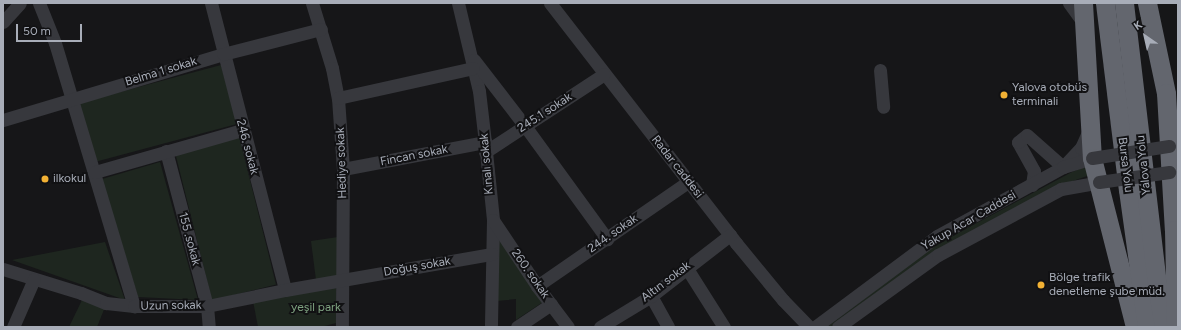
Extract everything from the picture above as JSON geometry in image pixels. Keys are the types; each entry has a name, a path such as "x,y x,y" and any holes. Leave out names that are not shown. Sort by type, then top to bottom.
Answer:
{"highway":[{"path":"1083,3 1092,158 1135,327"},
{"name":"Bursa Yolu","path":"1105,3 1128,190 1147,327"},
{"name":"Yalova Yolu","path":"1124,3 1158,292 1164,327"},
{"path":"1147,3 1166,93 1173,136 1176,327"}],"street":[{"path":"3,22 20,3"},
{"name":"246. sokak","path":"211,3 242,130 285,290"},
{"name":"Hediye sokak","path":"312,3 321,29 338,98 343,169 342,327"},
{"name":"Kınalı sokak","path":"458,3 479,91 485,147 492,220 491,327"},
{"name":"Radar caddesi","path":"550,3 730,235 784,300 809,327"},
{"path":"1068,3 1084,23"},
{"path":"43,4 95,172 134,306"},
{"name":"Belma 1 sokak","path":"3,120 223,54 321,29"},
{"path":"338,98 472,62 525,126 607,239"},
{"path":"880,70 884,107"},
{"name":"245.1 sokak","path":"485,147 525,126 604,74"},
{"path":"1032,185 1034,171 1018,142 1027,134 1062,167 1081,148 1090,128"},
{"path":"95,172 242,130"},
{"name":"Yakup Acar Caddesi","path":"815,327 937,236 1032,185 1062,167 1173,136"},
{"name":"Fincan sokak","path":"343,169 485,147"},
{"name":"155 .sokak","path":"166,151 207,306 209,327"},
{"name":"Yakup Acar Caddesi","path":"838,327 938,254 1061,190 1073,186 1099,182 1174,177"},
{"name":"244. sokak","path":"537,286 688,182"},
{"path":"1073,186 1095,193 1104,206"},
{"name":"260. sokak","path":"492,220 537,286 568,327"},
{"name":"Altın sokak","path":"600,327 651,296 686,267 730,235"},
{"name":"Doğuş sokak","path":"343,280 492,254"},
{"path":"686,267 724,327"},
{"name":"Uzun sokak","path":"3,269 81,293 106,303 134,306 207,306 343,280"},
{"path":"13,327 34,279"},
{"path":"651,296 668,327"},
{"path":"517,327 551,304"}],"green space":[{"path":"221,65 237,124 93,162 77,104"},
{"path":"239,136 276,284 212,300 175,152"},
{"path":"160,162 198,300 138,297 102,179"},
{"path":"1090,165 1093,174 1064,184 931,254 830,327 827,327 934,246 1072,172"},
{"name":"yeşil park","path":"338,237 338,277 316,280 311,241"},
{"path":"497,237 543,302 516,320 516,299 497,301"},
{"path":"105,242 125,300 12,260"},
{"name":"yeşil park","path":"336,285 336,323 321,327 258,327 253,301"},
{"path":"82,300 105,307 97,327 69,327"}],"place":[{"name":"Yalova otobüs terminali","path":"1004,95"},
{"name":"ilkokul","path":"45,179"},
{"name":"Bölge trafik denetleme şube müd.","path":"1041,285"}]}
